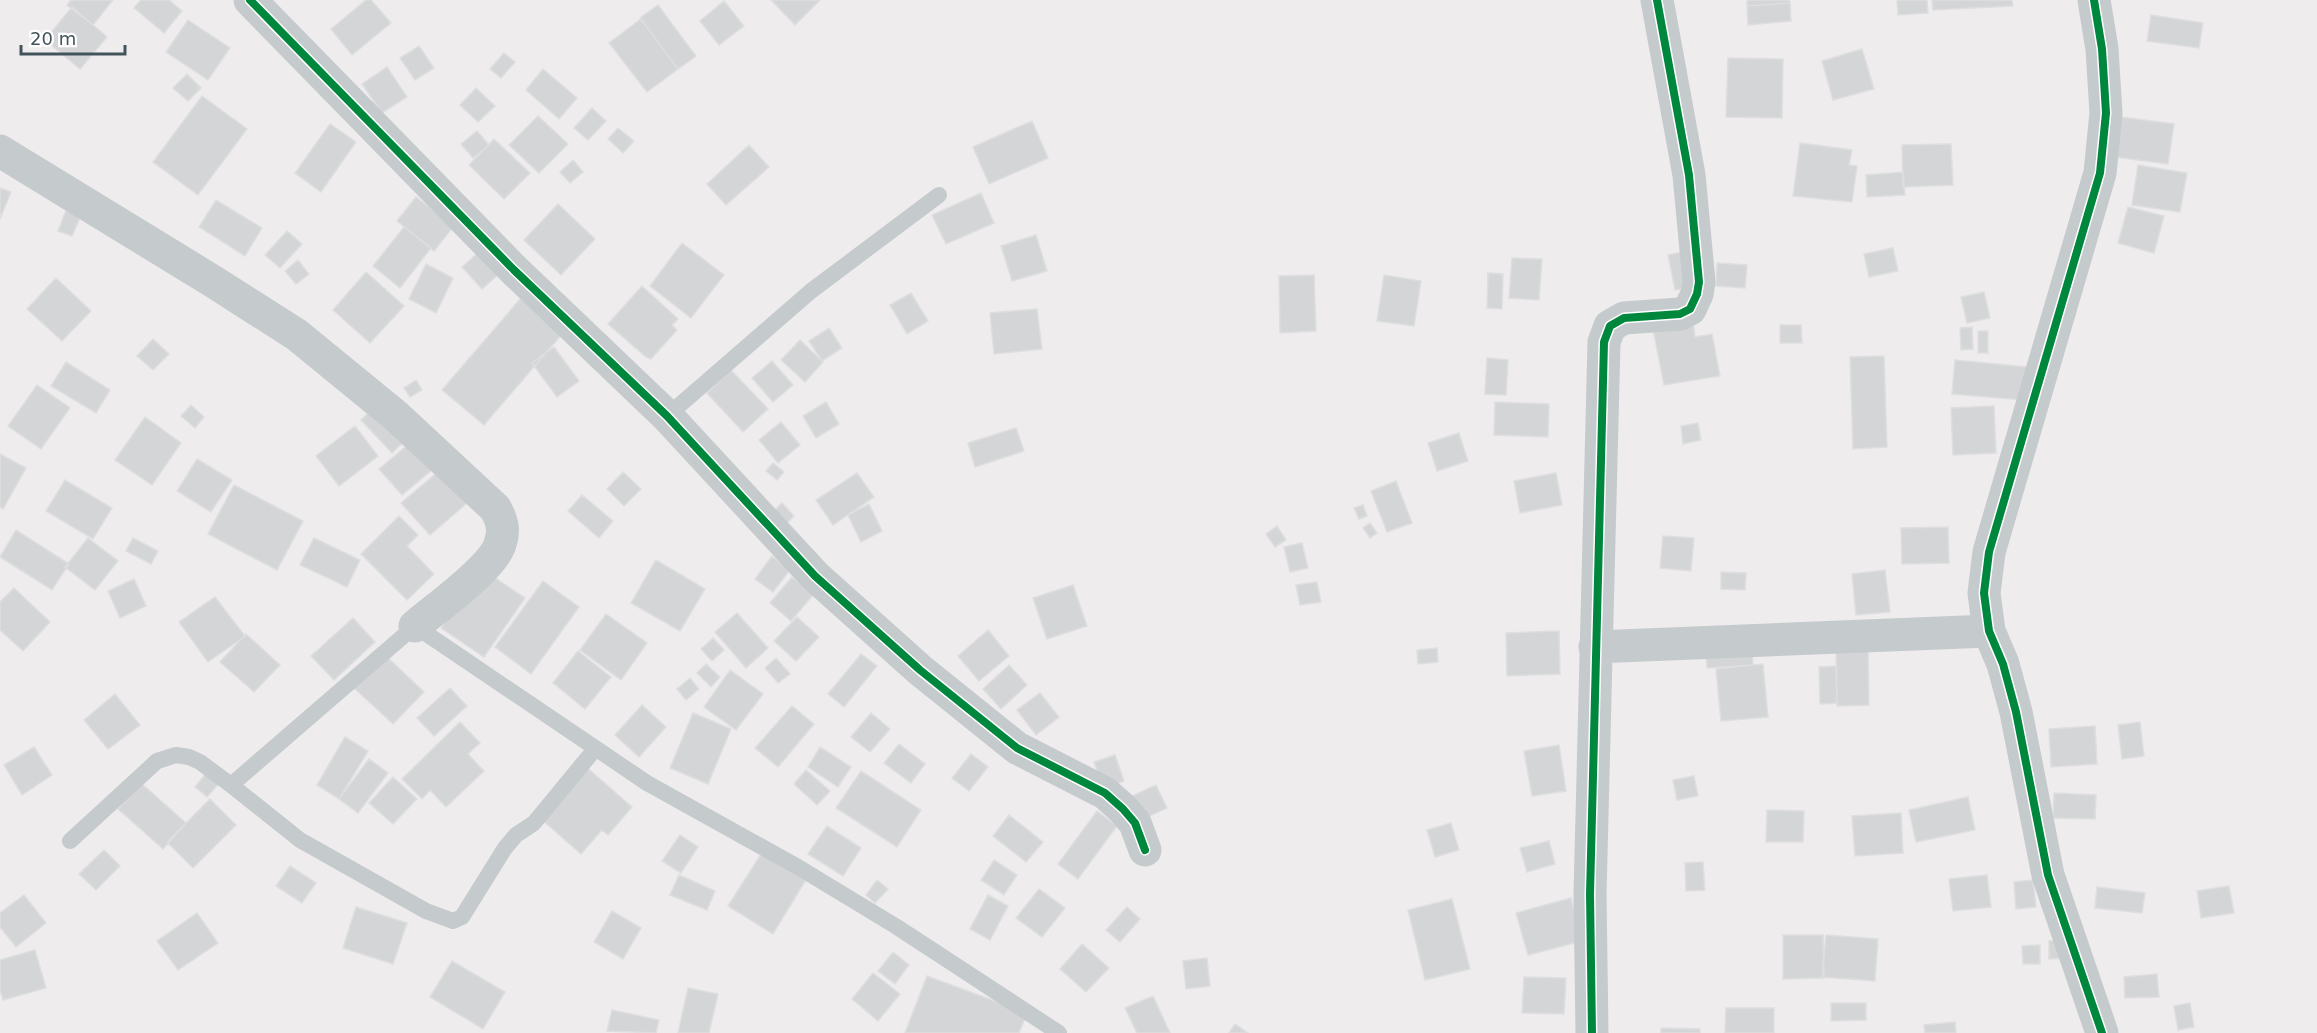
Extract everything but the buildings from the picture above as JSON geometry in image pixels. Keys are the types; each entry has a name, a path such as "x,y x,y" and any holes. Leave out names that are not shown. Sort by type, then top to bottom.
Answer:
{"street":[{"path":"250,0 514,270 668,416 815,576 920,670 1017,748 1105,793 1135,823 1145,850"},
{"path":"1593,1033 1590,894 1604,342 1610,326 1624,318 1680,314 1690,309 1697,294 1699,282 1689,175 1657,0"},
{"path":"2094,0 2102,49 2106,113 2100,173 1989,552 1984,592 1989,632 2003,664 2016,712 2048,875 2102,1033"},
{"path":"0,151 297,335 396,416 495,508 502,526 500,547 488,564 415,626"},
{"path":"1595,648 1989,632"}],"lane":[{"path":"668,416 811,291 939,195"},
{"path":"231,785 415,626 595,749 666,794 798,867 897,927 1059,1033"},
{"path":"70,841 157,761 176,754 200,762 300,840 426,911 453,921 462,917 505,848 541,815 595,749"}],"cycle path":[{"path":"250,0 514,270 667,416 815,576 920,670 1017,748 1105,793 1135,823 1145,850"},
{"path":"1592,1033 1590,894 1604,342 1610,326 1624,318 1680,314 1690,309 1697,294 1699,282 1689,175 1657,0"},
{"path":"2094,0 2102,49 2106,113 2100,173 1989,552 1984,593 1989,631 2003,664 2016,712 2048,875 2102,1033"}]}
